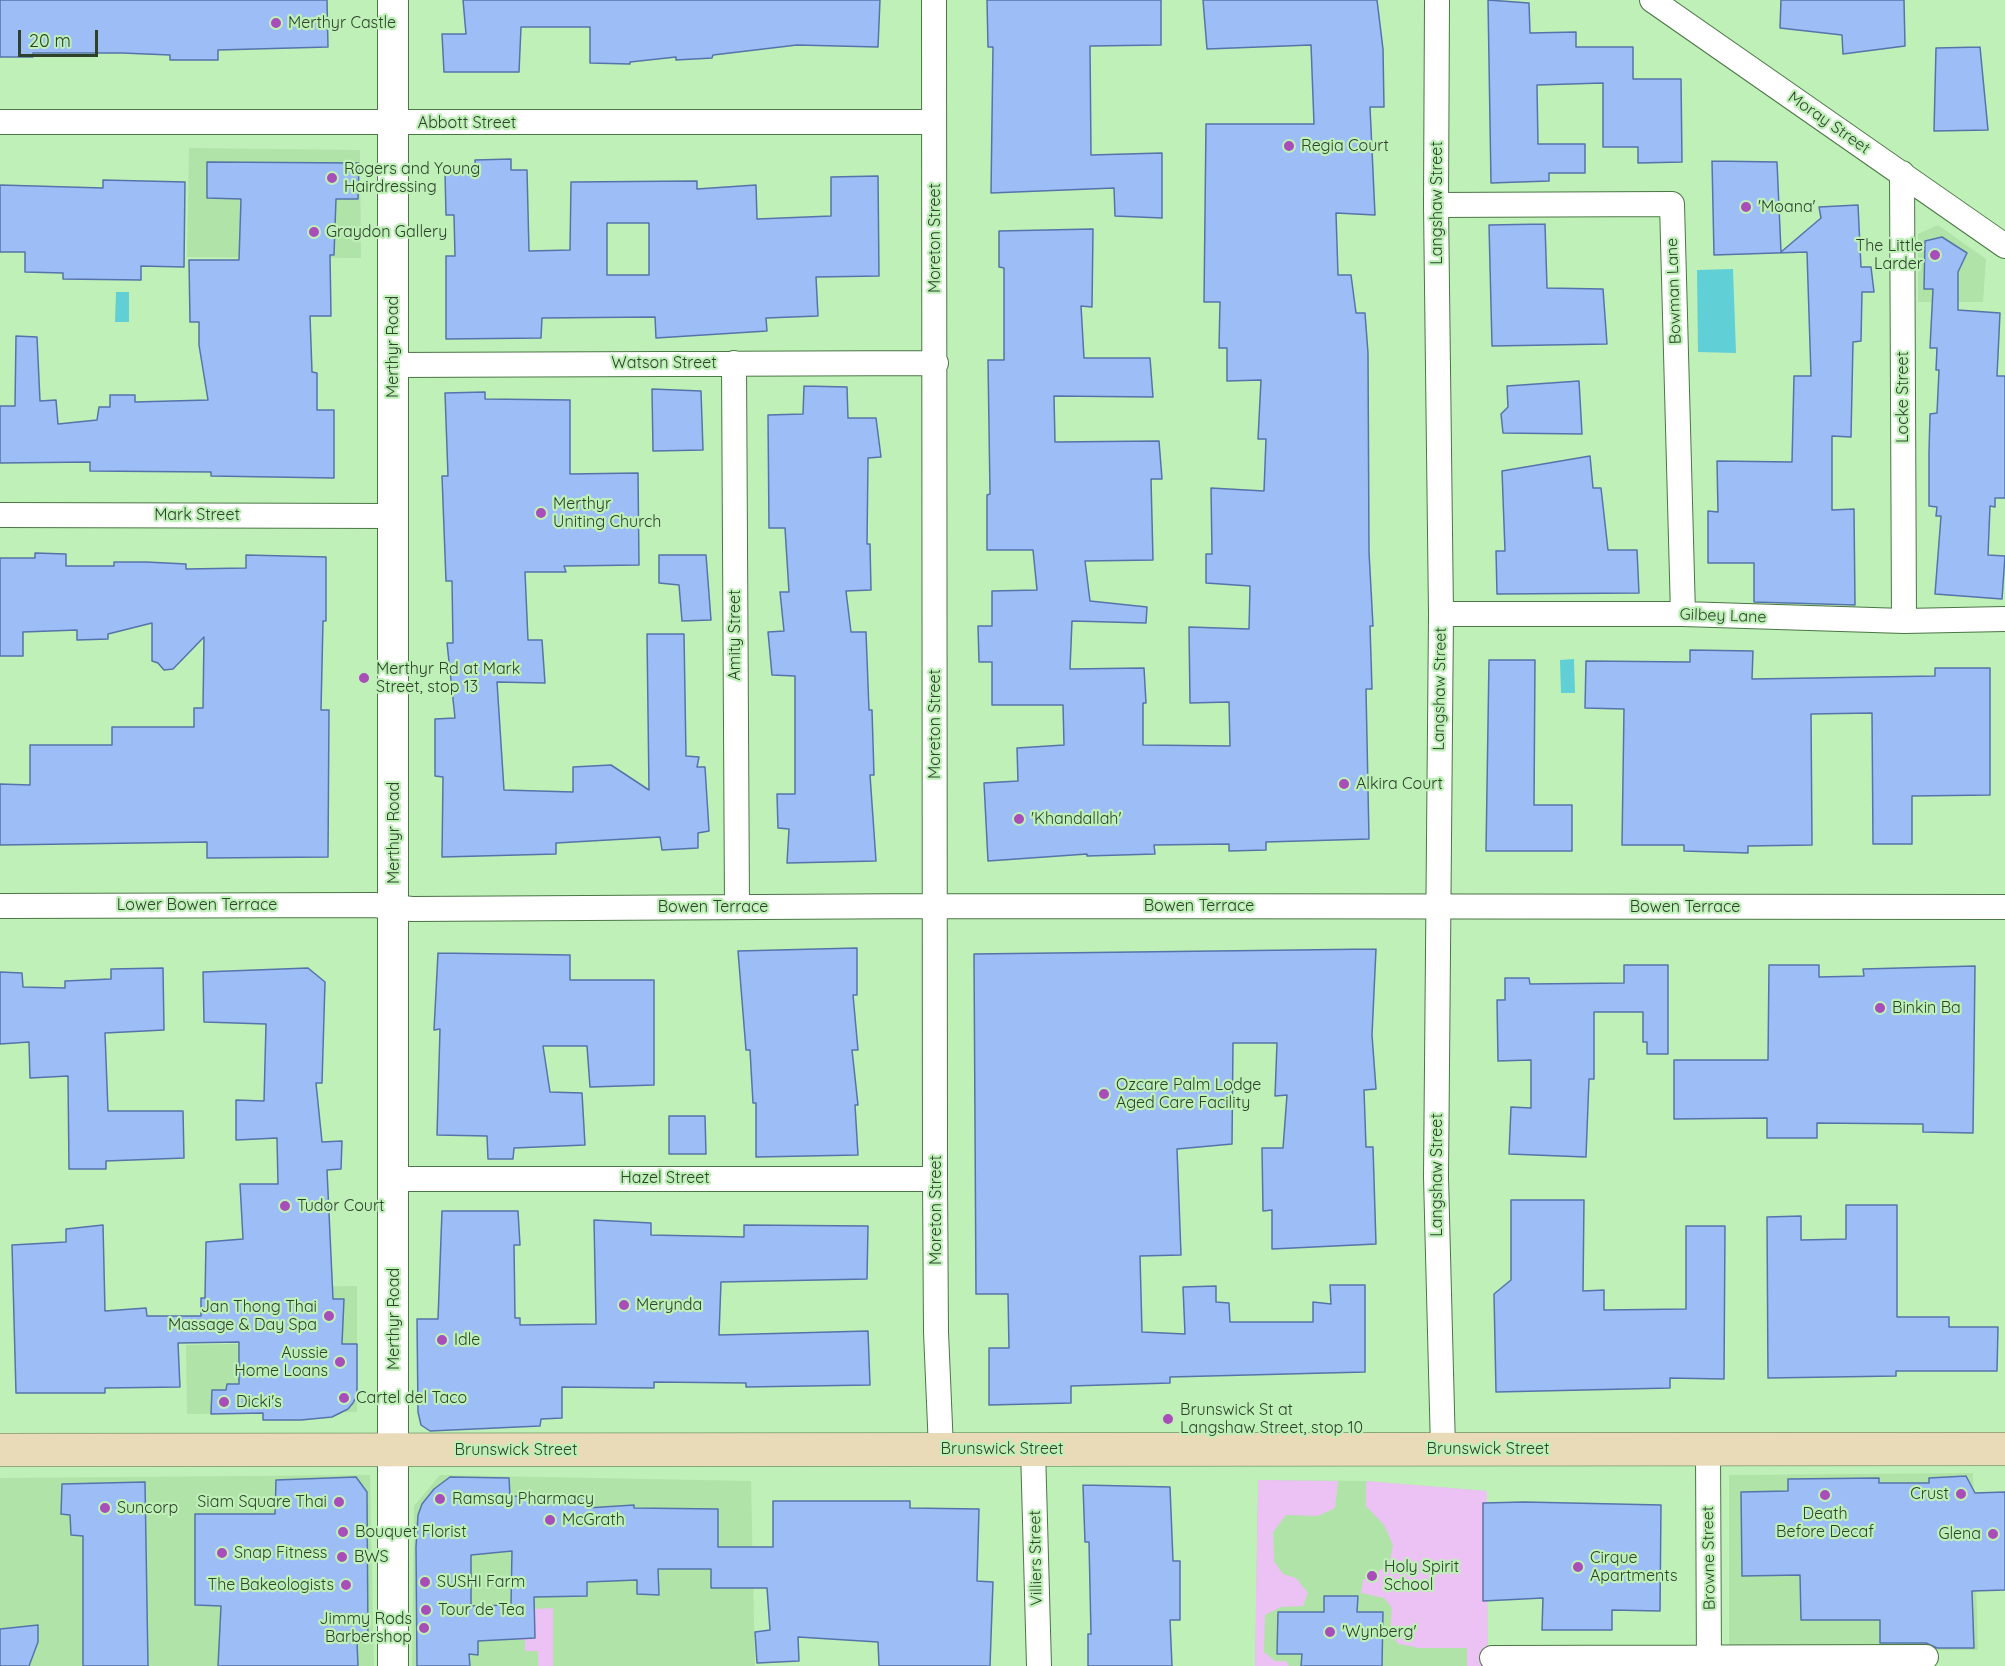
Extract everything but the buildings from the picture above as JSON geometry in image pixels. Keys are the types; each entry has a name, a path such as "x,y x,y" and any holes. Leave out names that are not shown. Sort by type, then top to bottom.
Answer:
{"main road":[{"name":"Brunswick Street","path":"0,1450 2005,1449"}],"street":[{"name":"Merthyr Road","path":"393,0 393,1666"},
{"name":"Moreton Street","path":"934,0 935,1179 936,1332 941,1449"},
{"name":"Langshaw Street","path":"1437,0 1436,205 1441,614 1436,1177 1443,1449"},
{"name":"Moray Street","path":"1657,1 2005,246"},
{"name":"Abbott Street","path":"0,122 934,122"},
{"name":"Locke Street","path":"1902,173 1904,621"},
{"name":"Bowman Lane","path":"1436,205 1672,204 1683,614"},
{"name":"Amity Street","path":"734,363 737,907"},
{"name":"Watson Street","path":"393,364 936,363"},
{"name":"Mark Street","path":"0,515 394,516"},
{"name":"Gilbey Lane","path":"1441,614 1683,614 1904,621 2005,619"},
{"name":"Lower Bowen Terrace","path":"0,906 374,905 394,908"},
{"name":"Bowen Terrace","path":"394,908 2005,907"},
{"name":"Hazel Street","path":"394,1179 935,1179"},
{"name":"Villiers Street","path":"1033,1449 1039,1666"},
{"name":"Browne Street","path":"1708,1450 1710,1662"},
{"path":"1492,1658 1710,1662 1926,1657"}],"shaded area":[{"path":"189,148 360,150 361,258 187,257"},
{"path":"1938,225 1986,259 1983,302 1918,302 1918,234"},
{"path":"357,1286 357,1412 187,1414 186,1345 277,1343 278,1287"},
{"path":"1973,1473 1978,1650 1729,1652 1729,1475"},
{"path":"370,1475 374,1666 0,1666 0,1478"},
{"path":"440,1475 751,1481 755,1666 412,1666 414,1506"},
{"name":"Holy Spirit School","path":"1258,1480 1366,1481 1487,1491 1482,1666 1255,1666"},
{"path":"1258,1480 1338,1481 1335,1508 1318,1516 1286,1515 1273,1532 1274,1561 1283,1574 1296,1578 1308,1593 1303,1606 1281,1607 1265,1615 1264,1652 1275,1661 1286,1661 1289,1666 1255,1666"},
{"path":"1366,1481 1487,1491 1488,1651 1482,1666 1467,1666 1467,1648 1419,1648 1399,1644 1390,1635 1392,1608 1384,1598 1361,1593 1363,1580 1389,1565 1393,1545 1384,1525 1366,1506"},
{"path":"553,1608 553,1666 538,1666 538,1651 525,1651 525,1640 512,1639 534,1609"}],"water":[{"path":"1733,269 1736,353 1698,352 1697,270"},
{"path":"116,292 129,292 129,322 115,322"},
{"path":"1574,659 1575,693 1561,693 1560,660"}],"place":[{"name":"Merthyr Castle","path":"276,23"},
{"name":"Regia Court","path":"1289,146"},
{"name":"Rogers and Young Hairdressing","path":"332,178"},
{"name":"'Moana'","path":"1746,207"},
{"name":"Graydon Gallery","path":"314,232"},
{"name":"The Little Larder","path":"1935,255"},
{"name":"Merthyr Uniting Church","path":"541,513"},
{"name":"Merthyr Rd at Mark Street, stop 13","path":"364,678"},
{"name":"Alkira Court","path":"1344,784"},
{"name":"'Khandallah'","path":"1019,819"},
{"name":"Binkin Ba","path":"1880,1008"},
{"name":"Ozcare Palm Lodge Aged Care Facility","path":"1104,1094"},
{"name":"Tudor Court","path":"285,1206"},
{"name":"Merynda","path":"624,1305"},
{"name":"Jan Thong Thai Massage & Day Spa","path":"329,1316"},
{"name":"Idle","path":"442,1340"},
{"name":"Aussie Home Loans","path":"340,1362"},
{"name":"Cartel del Taco","path":"344,1398"},
{"name":"Dicki's","path":"224,1402"},
{"name":"Brunswick St at Langshaw Street, stop 10","path":"1168,1419"},
{"name":"Crust","path":"1961,1494"},
{"name":"Death Before Decaf","path":"1825,1495"},
{"name":"Ramsay Pharmacy","path":"440,1499"},
{"name":"Siam Square Thai","path":"339,1502"},
{"name":"Suncorp","path":"105,1508"},
{"name":"McGrath","path":"550,1520"},
{"name":"Bouquet Florist","path":"343,1532"},
{"name":"Glena","path":"1993,1534"},
{"name":"Snap Fitness","path":"222,1553"},
{"name":"BWS","path":"342,1557"},
{"name":"Cirque Apartments","path":"1578,1567"},
{"name":"Holy Spirit School","path":"1372,1576"},
{"name":"SUSHI Farm","path":"425,1582"},
{"name":"The Bakeologists","path":"346,1585"},
{"name":"Tour de Tea","path":"426,1610"},
{"name":"Jimmy Rods Barbershop","path":"424,1628"},
{"name":"'Wynberg'","path":"1330,1632"}]}
